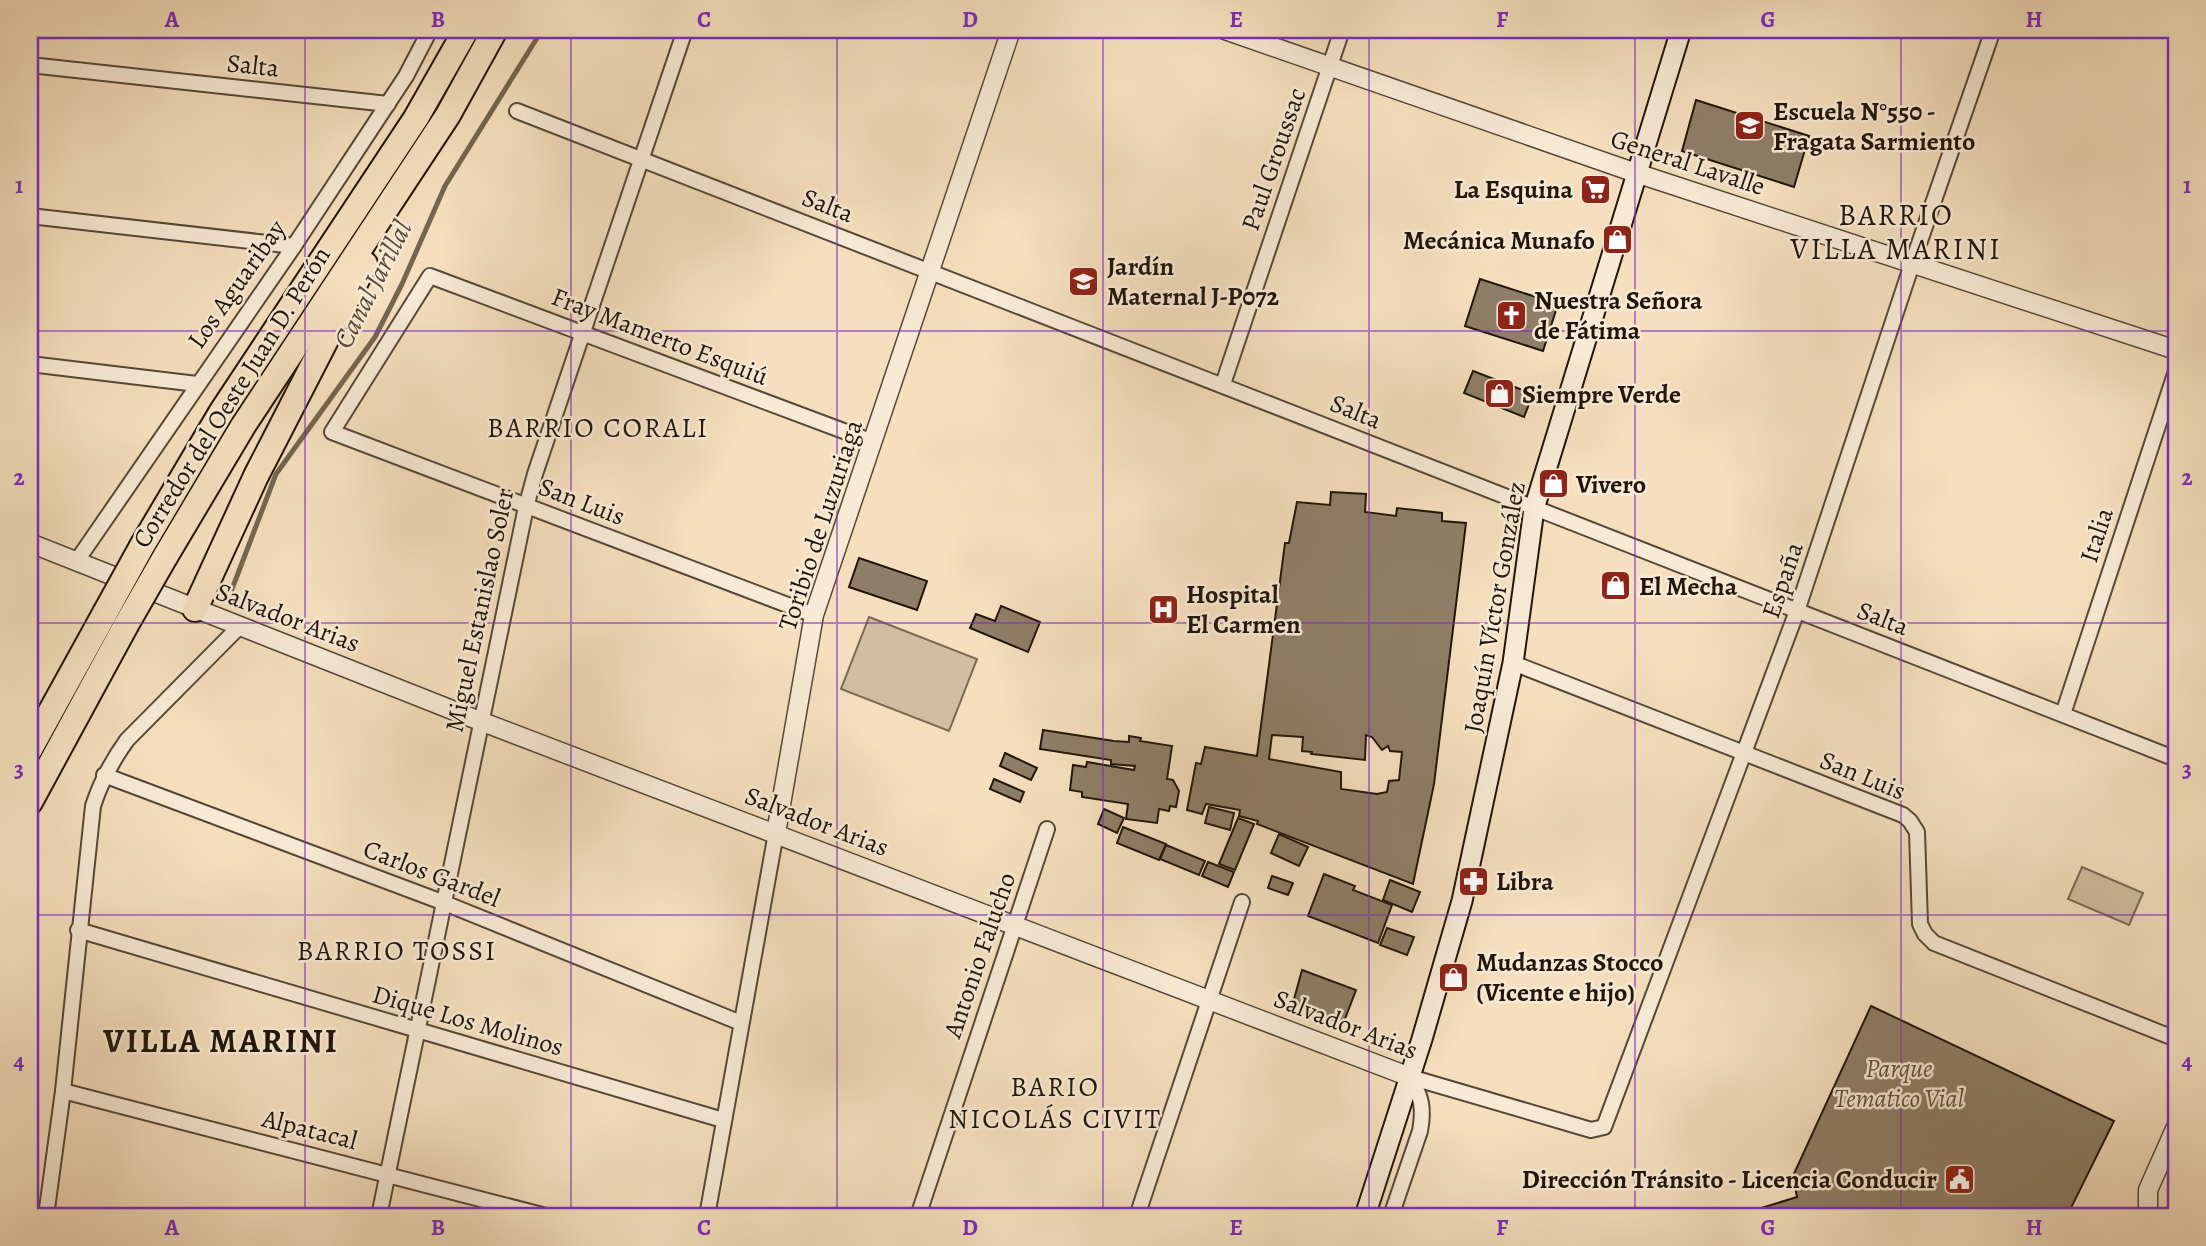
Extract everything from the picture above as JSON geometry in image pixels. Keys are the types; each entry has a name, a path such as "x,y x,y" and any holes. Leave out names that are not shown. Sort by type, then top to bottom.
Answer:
{"highway":[{"name":"Corredor del Oeste Juan D. Perón","path":"30,803 116,619 142,546 222,411 416,118 466,30"},
{"name":"Corredor del Oeste Juan D. Perón","path":"30,749 116,619 165,557 243,426 427,149 458,99 495,30"},
{"path":"195,609 256,476 427,149"}],"main road":[{"name":"Joaquín Víctor González","path":"1365,1216 1462,901 1513,663 1534,509 1681,30"}],"street":[{"name":"Los Aguaribay","path":"76,562 294,246 406,76 430,30"},
{"name":"Miguel Estanislao Soler","path":"379,1216 480,720 534,474 685,30"},
{"name":"Toribio de Luzuriaga","path":"707,1216 814,615 1011,30"},
{"name":"General Lavalle","path":"1226,30 1636,173 2176,350"},
{"name":"Paul Groussac","path":"1223,384 1342,30"},
{"name":"España","path":"1591,1130 1604,1127 1745,754 1797,611 1993,30"},
{"name":"Salta","path":"30,65 388,104"},
{"name":"Salta","path":"517,111 1223,384 1534,509 2176,759"},
{"path":"30,216 294,246"},
{"name":"Fray Mamerto Esquiú","path":"332,432 430,276 873,442"},
{"path":"30,364 197,384"},
{"name":"Italia","path":"2063,714 2176,371"},
{"name":"San Luis","path":"332,432 814,615"},
{"name":"Salvador Arias","path":"30,543 480,720 1410,1077 1591,1130"},
{"path":"46,1216 63,1091 93,806 104,775 127,740 240,626"},
{"name":"San Luis","path":"1513,663 1903,816 1910,821 1917,836 1920,923 1925,934 1934,943 2176,1039"},
{"name":"Carlos Gardel","path":"104,775 442,902 741,1023"},
{"name":"Antonio Falucho","path":"918,1216 1047,829"},
{"path":"1137,1216 1242,902"},
{"name":"Dique Los Molinos","path":"78,930 723,1120"},
{"path":"1391,1216 1423,1117 1420,1094 1410,1077"},
{"name":"Alpatacal","path":"63,1091 546,1216"},
{"path":"2148,1216 2146,1199 2151,1182 2176,1127"}],"shaded area":[{"path":"869,617 977,659 949,731 841,689"},
{"path":"2082,867 2143,893 2129,925 2068,899"}],"building":[{"path":"1696,100 1809,136 1794,187 1682,151"},
{"name":"Nuestra Señora de Fátima","path":"1480,279 1558,304 1543,351 1465,326"},
{"name":"Siempre Verde","path":"1473,371 1533,394 1524,417 1464,393"},
{"path":"1331,492 1366,494 1365,512 1396,516 1397,508 1442,513 1442,521 1466,523 1434,784 1413,884 1257,824 1258,821 1239,816 1240,810 1206,804 1202,814 1187,810 1196,763 1201,764 1205,747 1257,756 1285,543 1289,543 1297,502 1330,505","holes":["1272,735 1303,737 1302,751 1365,760 1366,735 1372,737 1382,750 1388,746 1390,751 1402,752 1399,780 1389,781 1387,792 1377,794 1341,789 1341,772 1269,759"]},
{"path":"859,558 927,581 917,610 849,587"},
{"path":"1001,606 1040,622 1028,652 970,628 976,614 995,621"},
{"path":"1043,730 1114,741 1129,742 1129,736 1141,738 1140,741 1172,746 1167,779 1173,780 1179,791 1176,807 1170,806 1169,811 1159,809 1157,823 1126,819 1128,804 1082,797 1082,792 1070,790 1073,765 1086,767 1087,762 1134,770 1135,766 1111,764 1111,760 1040,749"},
{"path":"1005,753 1037,768 1031,780 1000,766"},
{"path":"994,779 1024,792 1020,802 990,789"},
{"path":"1209,807 1234,813 1230,830 1205,823"},
{"path":"1104,809 1124,818 1117,833 1098,824"},
{"path":"1238,818 1254,824 1235,870 1219,864"},
{"path":"1123,827 1166,844 1159,860 1117,843"},
{"path":"1279,834 1308,847 1299,866 1271,853"},
{"path":"1166,845 1205,861 1199,875 1160,859"},
{"path":"1208,862 1234,872 1228,887 1202,876"},
{"path":"1324,874 1355,886 1353,890 1392,905 1378,943 1308,916"},
{"path":"1272,876 1293,883 1288,895 1268,888"},
{"path":"1390,880 1420,892 1412,912 1383,900"},
{"path":"1387,928 1414,937 1407,955 1380,945"},
{"path":"1302,970 1356,990 1343,1024 1293,1003"},
{"path":"1871,1006 2114,1121 2067,1216 1759,1216 1758,1209 1797,1197 1793,1176"}],"waterway":[{"name":"Canal Jarillal","path":"229,597 276,474 375,337 402,284 445,186 542,30"}],"place":[{"name":"Escuela N°550 - Fragata Sarmiento","path":"1750,126"},
{"name":"La Esquina","path":"1596,189"},
{"name":"Mecánica Munafo","path":"1618,240"},
{"name":"Jardín Maternal J-P072","path":"1084,281"},
{"name":"Nuestra Señora de Fátima","path":"1511,315"},
{"name":"Siempre Verde","path":"1499,394"},
{"name":"Vivero","path":"1553,484"},
{"name":"El Mecha","path":"1616,586"},
{"name":"Hospital El Carmen","path":"1163,609"},
{"name":"Libra","path":"1473,881"},
{"name":"Mudanzas Stocco (Vicente e hijo)","path":"1453,977"},
{"name":"Dirección Tránsito - Licencia Conducir","path":"1960,1179"}],"district":[{"name":"BARRIO VILLA MARINI","path":"1896,232"},
{"name":"BARRIO CORALI","path":"598,427"},
{"name":"BARRIO TOSSI","path":"397,950"},
{"name":"VILLA MARINI","path":"221,1040"},
{"name":"BARIO NICOLÁS CIVIT","path":"1055,1102"}],"park label":[{"name":"Parque Tematico Vial","path":"1899,1083"}]}
